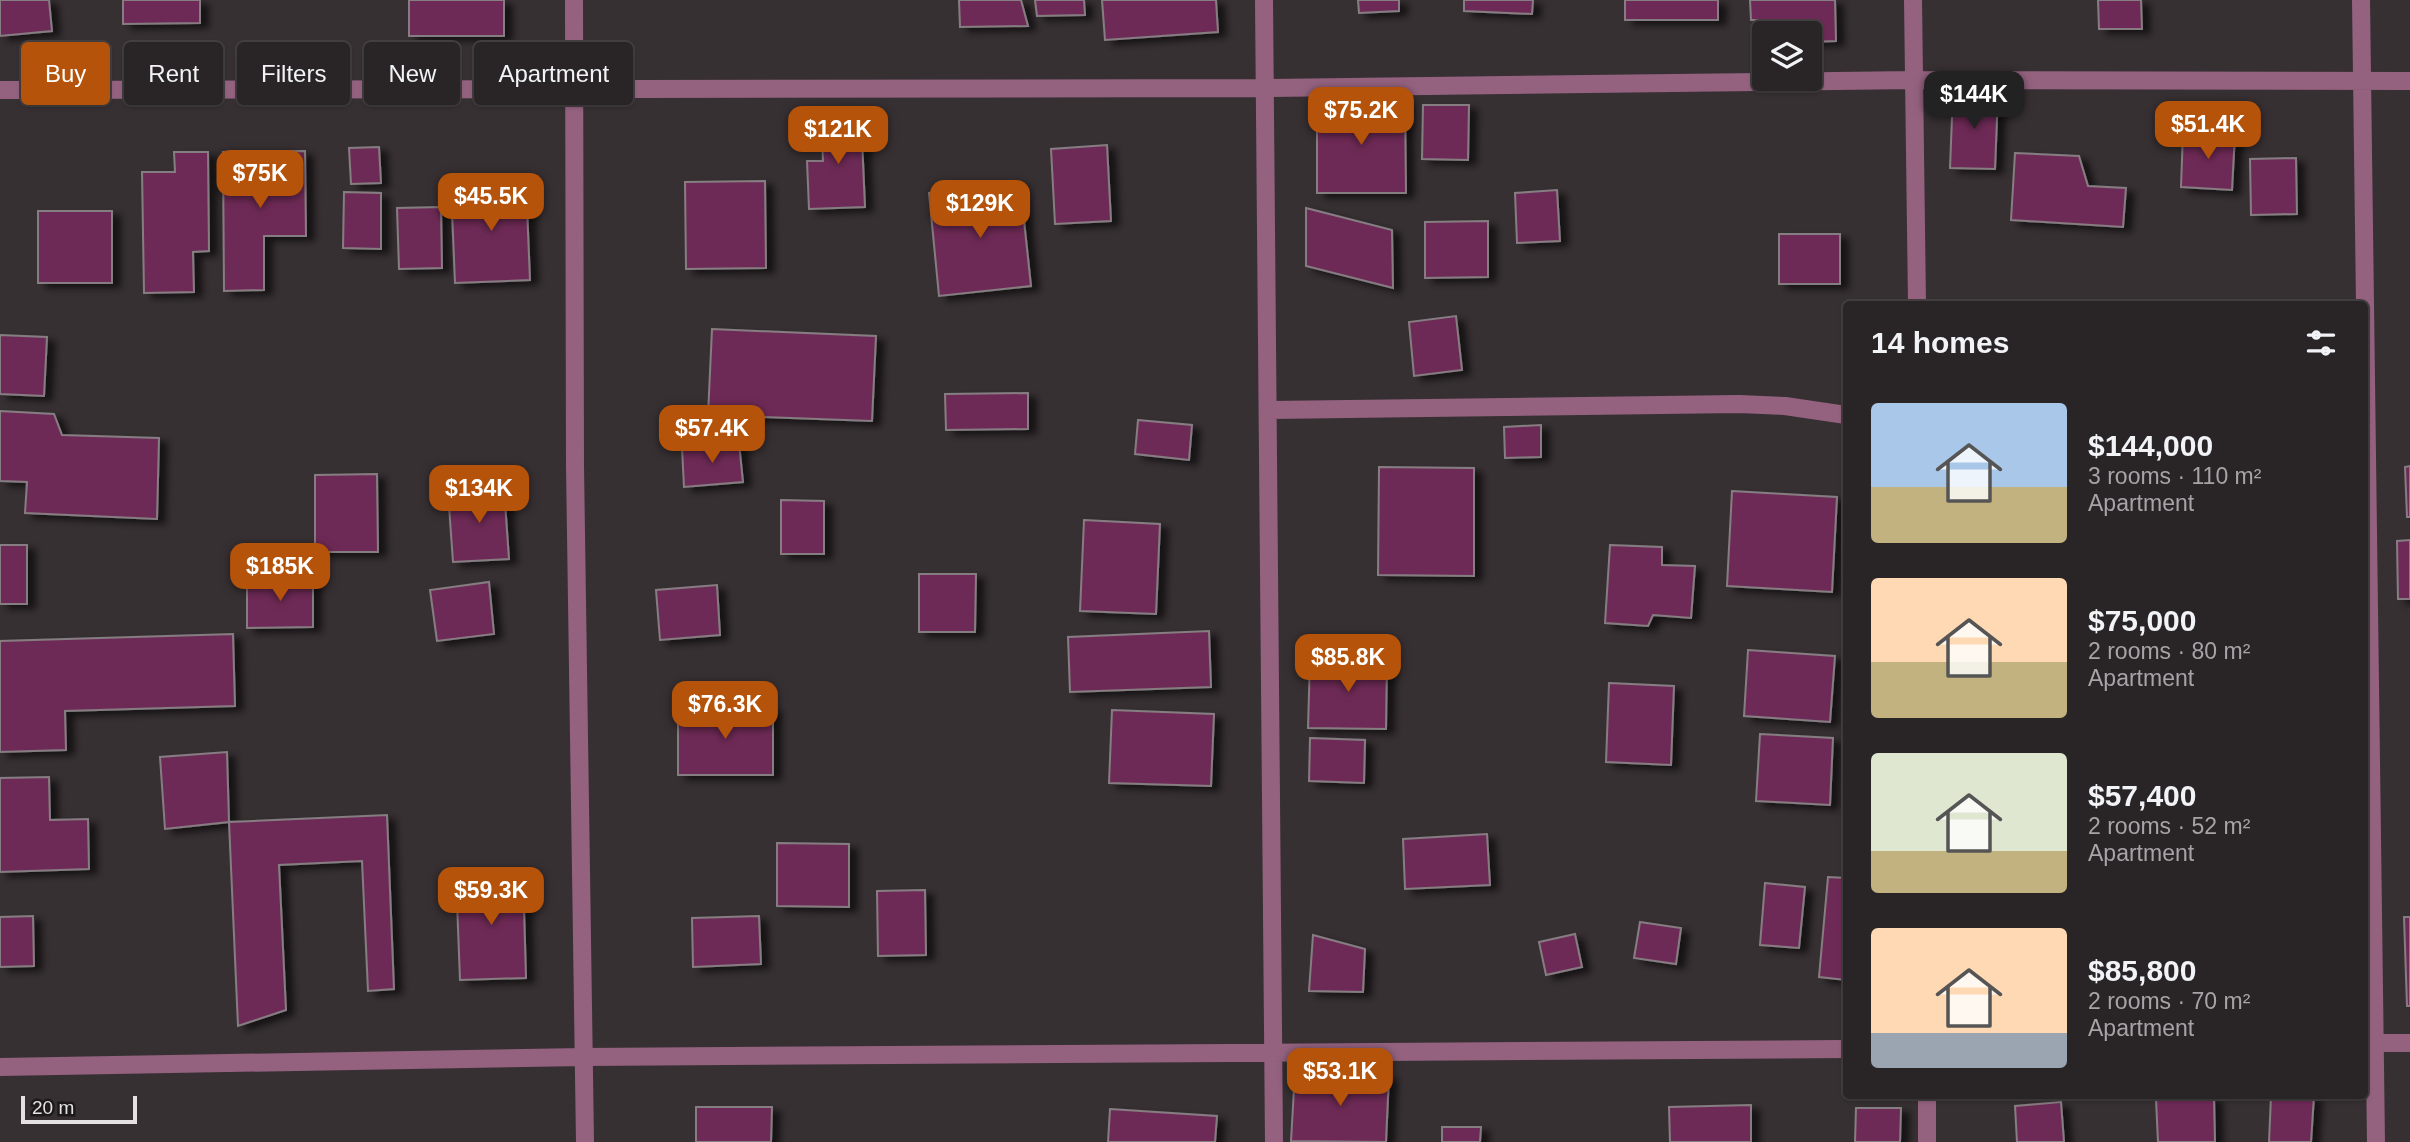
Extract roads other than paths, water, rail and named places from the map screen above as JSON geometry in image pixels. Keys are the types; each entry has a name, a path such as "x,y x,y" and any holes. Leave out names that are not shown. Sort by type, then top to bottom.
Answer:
{"street":[{"path":"574,0 574,42"},
{"path":"1264,0 1274,1142"},
{"path":"1913,0 1917,301"},
{"path":"2361,0 2364,301"},
{"path":"633,89 1265,88 1914,80 2410,81"},
{"path":"0,90 474,89"},
{"path":"575,105 575,466 585,1142"},
{"path":"1268,410 1739,404 1785,406 1843,415"},
{"path":"2368,906 2369,1043 2376,1142"},
{"path":"2369,1043 2410,1042"},
{"path":"0,1067 584,1056 1843,1049"},
{"path":"1927,1099 1927,1142"}]}
